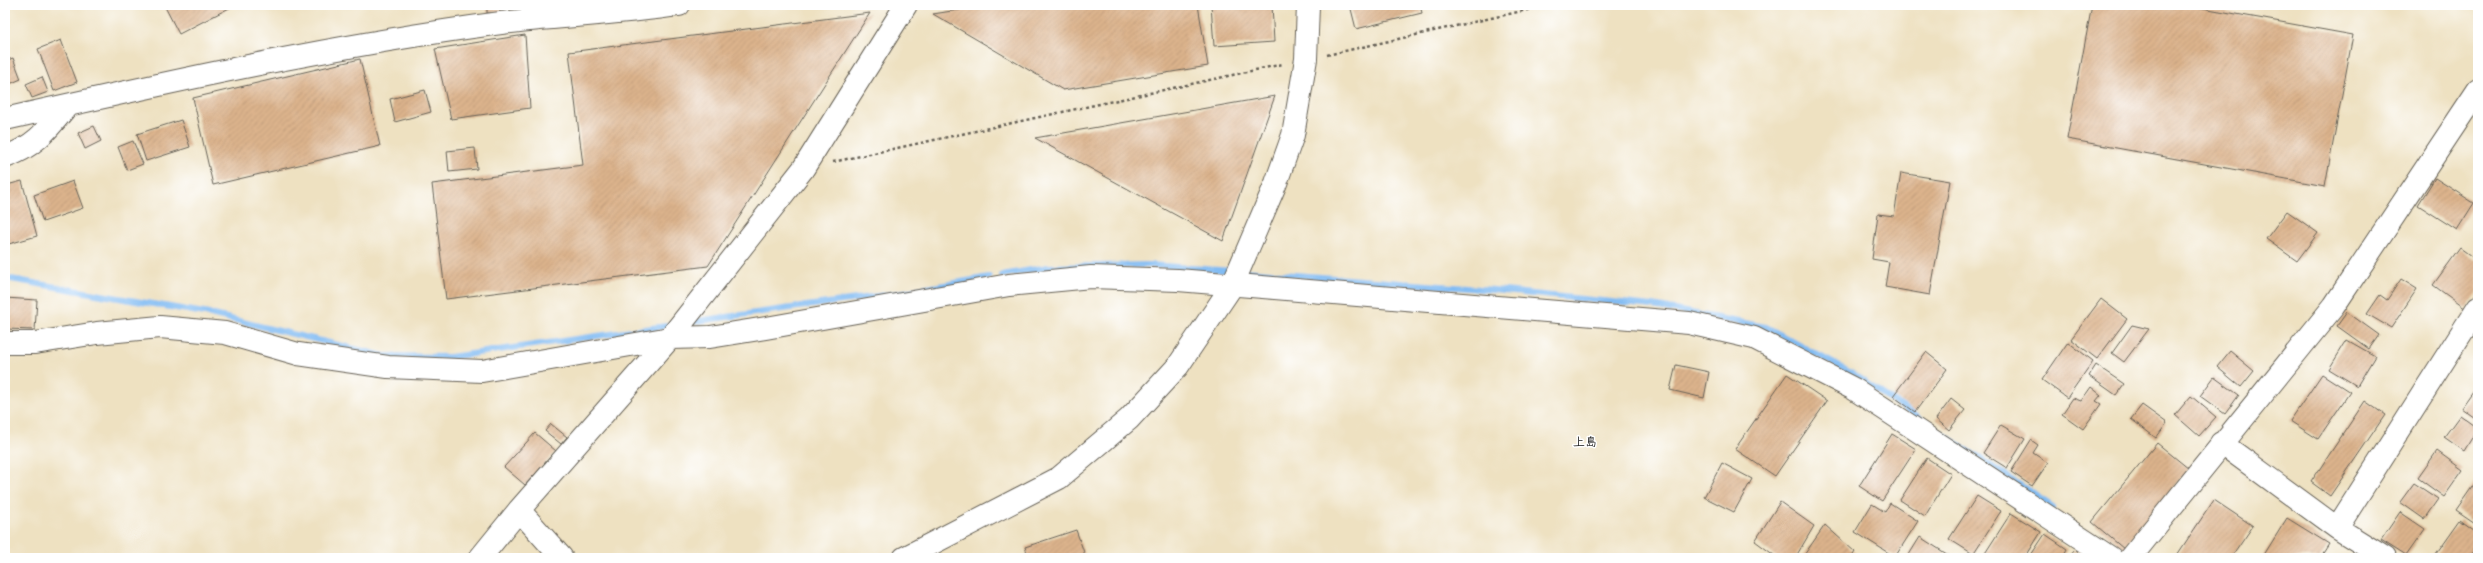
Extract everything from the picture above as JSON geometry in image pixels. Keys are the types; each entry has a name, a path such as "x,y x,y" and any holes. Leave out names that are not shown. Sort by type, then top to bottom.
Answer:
{"street":[{"path":"5,119 177,81 341,49 502,23 679,5"},
{"path":"480,558 519,510 670,338 803,169 906,5"},
{"path":"904,558 1059,478 1129,419 1178,366 1232,286 1276,183 1293,135 1306,60 1308,5"},
{"path":"2130,558 2221,443 2334,306 2476,98"},
{"path":"5,157 24,150 49,128 67,106"},
{"path":"5,343 35,343 96,333 160,327 225,334 298,354 388,367 482,371 670,338 710,337 1016,284 1091,277 1178,280 1232,286 1689,323 1754,338 1854,389 2111,558"},
{"path":"2337,528 2478,307"},
{"path":"2221,443 2337,528 2385,558"},
{"path":"519,510 562,558"}],"path":[{"path":"803,169 926,140 1306,60 1549,5"}],"building":[{"path":"164,5 235,5 179,34"},
{"path":"487,5 503,5 503,13 487,13"},
{"path":"990,5 1198,5 1208,66 1063,90 933,14"},
{"path":"1211,5 1272,5 1274,42 1214,46"},
{"path":"1350,5 1420,5 1422,13 1356,29"},
{"path":"2092,5 2186,5 2353,35 2325,186 2067,139"},
{"path":"870,13 708,266 446,299 432,184 583,165 569,52"},
{"path":"525,35 530,108 451,119 435,49"},
{"path":"61,40 77,82 54,91 38,49"},
{"path":"13,58 21,79 5,86 5,61"},
{"path":"360,59 380,146 213,185 193,98"},
{"path":"42,77 48,92 32,98 26,84"},
{"path":"425,90 431,112 395,122 390,99"},
{"path":"1275,96 1223,241 1035,138"},
{"path":"181,120 190,147 146,161 137,134"},
{"path":"94,126 101,141 85,149 78,133"},
{"path":"133,141 143,164 127,170 118,147"},
{"path":"475,148 477,169 449,172 447,151"},
{"path":"1901,173 1950,181 1930,295 1885,287 1889,262 1872,259 1878,214 1894,216"},
{"path":"2435,178 2474,203 2457,230 2418,205"},
{"path":"5,179 7,185 22,181 37,236 5,245"},
{"path":"73,181 83,208 43,222 34,195"},
{"path":"2287,211 2318,233 2297,261 2266,239"},
{"path":"2460,248 2478,261 2478,292 2466,309 2433,285"},
{"path":"2401,279 2417,289 2391,328 2367,314 2380,295 2387,300"},
{"path":"5,298 37,300 35,330 5,329"},
{"path":"2101,299 2127,319 2097,359 2071,339"},
{"path":"2347,312 2379,335 2369,349 2337,326"},
{"path":"2132,325 2149,329 2124,362 2112,353"},
{"path":"2347,340 2375,356 2357,386 2329,369"},
{"path":"2068,342 2093,361 2067,398 2042,380"},
{"path":"2230,351 2254,371 2241,387 2217,367"},
{"path":"1926,352 1947,369 1915,412 1893,396"},
{"path":"1676,365 1709,372 1704,398 1670,390"},
{"path":"2096,365 2124,384 2116,395 2089,376"},
{"path":"1787,374 1827,401 1775,476 1735,449"},
{"path":"2322,374 2350,392 2318,439 2290,421"},
{"path":"2214,377 2239,395 2225,414 2200,396"},
{"path":"2478,384 2478,420 2461,408"},
{"path":"2091,387 2101,395 2096,401 2101,404 2083,429 2062,414 2073,398 2081,401"},
{"path":"2191,396 2216,417 2199,436 2175,415"},
{"path":"1951,399 1965,410 1949,430 1936,419"},
{"path":"2365,401 2385,415 2330,496 2311,482"},
{"path":"2142,405 2167,423 2156,438 2131,419"},
{"path":"2460,415 2478,428 2464,451 2444,437"},
{"path":"551,424 567,437 561,444 545,431"},
{"path":"2001,425 2025,439 2007,468 1983,453"},
{"path":"535,433 556,451 525,485 504,467"},
{"path":"1892,434 1916,449 1882,501 1859,486"},
{"path":"2031,440 2038,445 2033,453 2048,463 2032,486 2011,472"},
{"path":"2157,443 2189,469 2124,549 2092,522"},
{"path":"2437,451 2463,470 2444,497 2418,478"},
{"path":"1927,458 1951,474 1925,516 1900,500"},
{"path":"1722,463 1752,479 1734,512 1704,497"},
{"path":"2477,480 2478,481 2478,525 2456,510"},
{"path":"2414,483 2438,499 2424,519 2400,502"},
{"path":"1977,496 2001,511 1973,554 1949,539"},
{"path":"2214,500 2253,526 2231,558 2175,558"},
{"path":"1780,502 1814,526 1795,558 1778,558 1755,541"},
{"path":"1890,503 1918,521 1895,557 1855,532 1872,504 1885,512"},
{"path":"2400,512 2425,529 2406,556 2381,540"},
{"path":"2011,513 2041,532 2025,558 1982,558"},
{"path":"2287,518 2329,544 2320,558 2262,558"},
{"path":"2460,520 2478,533 2478,545 2469,558 2433,558"},
{"path":"1825,525 1855,552 1851,558 1802,558"},
{"path":"1076,530 1086,558 1029,558 1025,547"},
{"path":"2045,534 2067,549 2062,558 2029,558"},
{"path":"1920,537 1953,558 1907,558"},
{"path":"2075,550 2084,558 2068,558"}],"waterway":[{"path":"1002,275 1048,267 1149,265 1234,271"},
{"path":"1244,271 1494,290 1653,306 1766,327 1851,373 2053,507"},
{"path":"690,322 893,294 989,277"},
{"path":"5,278 210,314 384,356 450,357 673,325"}],"district":[{"name":"上島","path":"1585,442"}]}
